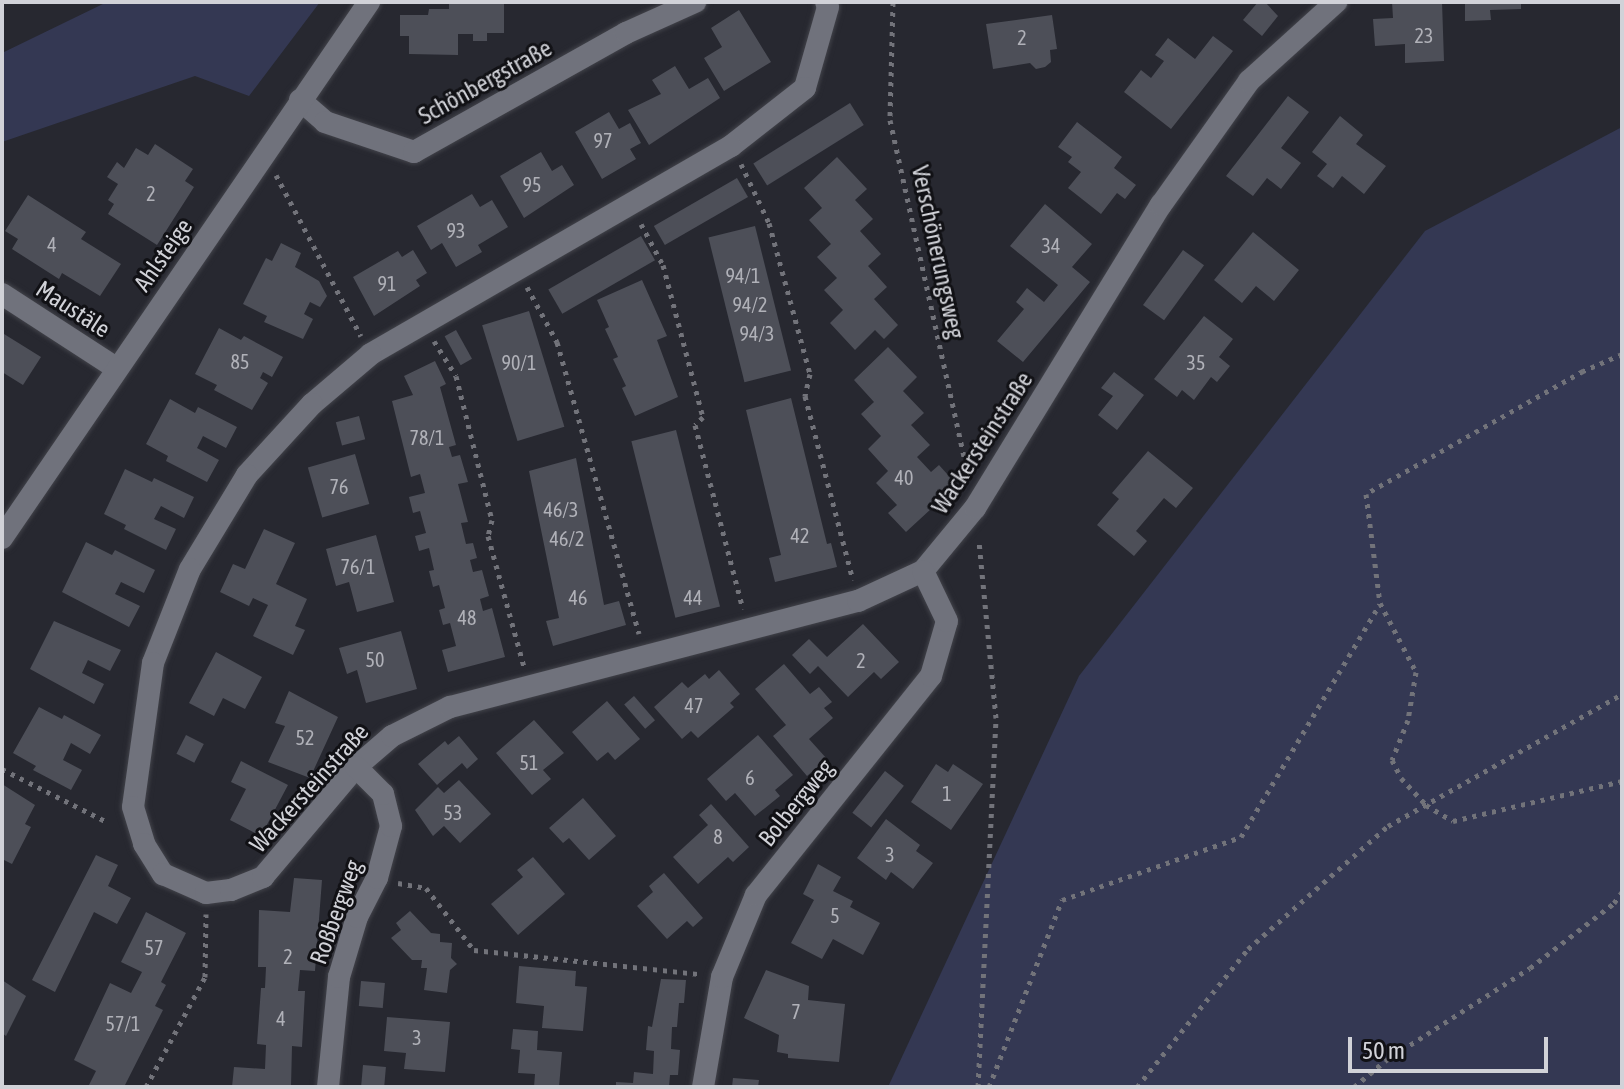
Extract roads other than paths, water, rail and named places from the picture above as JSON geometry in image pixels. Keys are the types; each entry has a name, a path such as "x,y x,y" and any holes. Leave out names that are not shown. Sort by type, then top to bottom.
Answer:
{"street":[{"name":"Ahlsteige","path":"2,538 369,2"},
{"name":"Schönbergstraße","path":"300,100 325,122 414,152 626,33 695,2"},
{"name":"Wackersteinstraße","path":"826,2 828,7 805,88 731,146 371,354 312,404 247,475 190,569 153,663 133,807 144,844 163,874 206,893 231,890 263,877 356,767 392,736 450,707 646,659 858,601 923,571 975,508 1161,205 1249,81 1336,2"},
{"name":"Maustäle","path":"2,294 116,368"},
{"name":"Bolbergweg","path":"703,1087 722,977 756,895 931,676 947,621 923,571"},
{"name":"Roßbergweg","path":"328,1087 339,977 357,917 377,878 391,826 383,794 356,767"}]}
